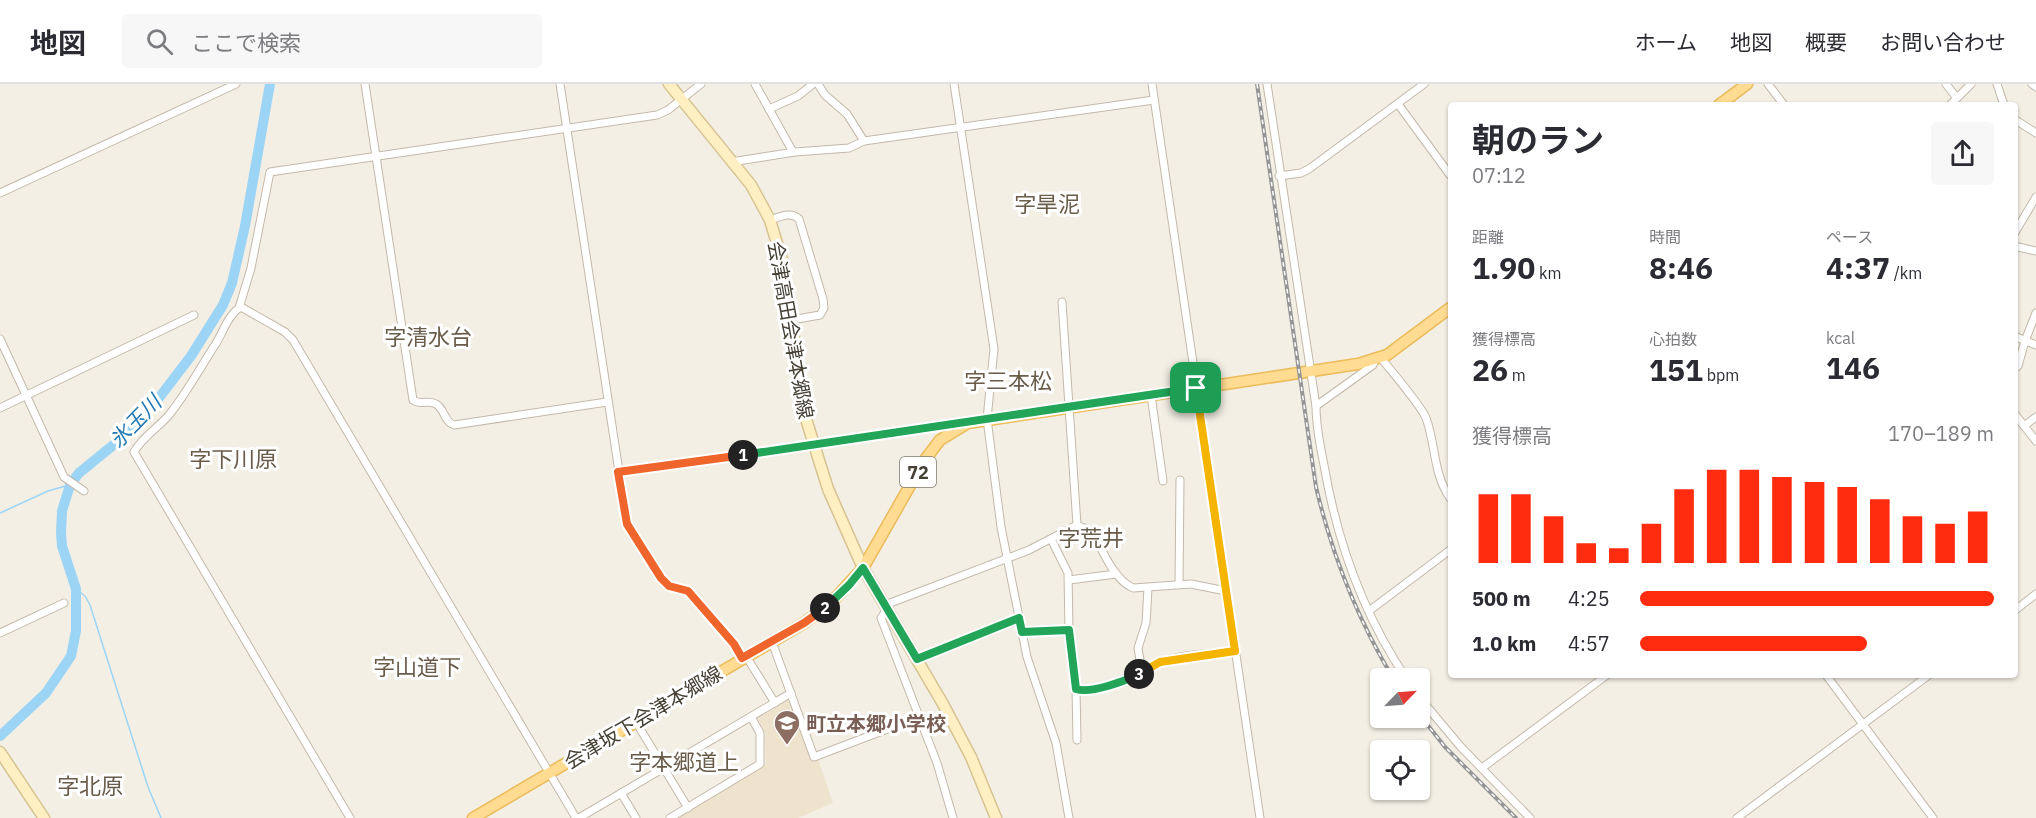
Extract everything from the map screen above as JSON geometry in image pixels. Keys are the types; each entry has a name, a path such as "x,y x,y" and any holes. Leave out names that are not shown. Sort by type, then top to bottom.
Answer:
{"main road":[{"name":"会津高田会津本郷線","path":"669,84 751,185 770,220 783,263 806,419 842,524 863,568 887,606 971,757 996,818"},
{"path":"1723,102 1747,84"},
{"name":"会津坂下会津本郷線","path":"473,818 804,623 830,604 863,568 924,461 940,440 968,423 1309,372 1378,359 1448,309"},
{"path":"0,752 44,818"}],"street":[{"path":"0,193 236,84"},
{"path":"365,84 413,400 420,404 431,402 439,406 448,422 454,425 607,402"},
{"path":"560,84 627,524 661,578 669,586 688,591 734,644 775,703"},
{"path":"350,818 134,452 137,445 169,415 239,308 251,268 270,172 657,115 668,110 701,84"},
{"path":"755,84 793,152"},
{"path":"769,109 798,96 813,84"},
{"path":"818,84 825,95 850,119 864,141"},
{"path":"954,84 994,349 987,419 998,506 1022,632 1036,687 1056,743 1069,818"},
{"path":"1152,84 1260,818"},
{"path":"1267,84 1309,372 1316,406 1318,434 1333,512 1353,575 1380,635 1400,668"},
{"path":"1280,176 1301,173 1309,169 1424,84"},
{"path":"1768,84 1782,102"},
{"path":"1946,84 1956,97"},
{"path":"1952,102 1971,84"},
{"path":"1997,84 2003,102"},
{"path":"2032,84 2036,87"},
{"path":"731,162 793,152 849,148 864,141 1154,100"},
{"path":"1398,104 1448,172"},
{"path":"2018,122 2036,133"},
{"path":"2018,227 2036,197"},
{"path":"770,220 789,215 794,215 799,219 823,299 824,308 820,315 791,320"},
{"path":"2018,247 2036,251"},
{"path":"1062,302 1076,525"},
{"path":"239,308 244,308 285,332 293,340 549,773 578,818 791,693"},
{"path":"2018,366 2036,313"},
{"path":"0,408 194,315"},
{"path":"2018,338 2036,345"},
{"path":"0,339 64,477 84,491"},
{"path":"1316,406 1378,359 1425,416 1437,470 1448,495"},
{"path":"1151,395 1163,481"},
{"path":"2024,426 2036,417"},
{"path":"2018,418 2036,441"},
{"path":"618,472 968,423"},
{"path":"1179,584 1180,480"},
{"path":"954,818 937,763 881,618 887,606 1051,539 1076,525 1092,531 1116,574 1127,586 1148,588 1179,584 1202,585 1226,591"},
{"path":"1051,539 1068,573 1069,580 1069,630 1076,689 1077,740"},
{"path":"1369,611 1448,552"},
{"path":"1069,580 1116,574"},
{"path":"1142,672 1138,648 1146,624 1148,588"},
{"path":"2018,608 2036,594"},
{"path":"0,633 64,603"},
{"path":"917,659 1019,618"},
{"path":"1022,632 1069,630"},
{"path":"772,642 814,757 920,717"},
{"path":"1076,689 1083,691 1120,682 1160,662 1235,651"},
{"path":"1482,768 1603,678"},
{"path":"1828,678 1934,818"},
{"path":"1737,818 1925,678"},
{"path":"1430,711 1447,732 1530,818"},
{"path":"670,818 760,764 760,732 751,717"},
{"path":"636,722 688,808"},
{"path":"621,793 636,818"}],"shaded area":[{"name":"町立本郷小学校","path":"790,699 812,760 818,759 833,803 798,818 675,818 766,764 765,732 757,717"}],"waterway":[{"name":"氷玉川","path":"0,736 46,693 71,656 76,631 76,589 62,546 61,533 62,511 70,485 79,473 122,438 149,411 191,356 223,305 232,283 245,226 270,84"},
{"path":"0,513 48,491 69,485"},
{"path":"76,589 85,596 90,605 148,787 161,818"}],"railway":[{"path":"1257,84 1316,487 1347,586 1387,668"},
{"path":"1430,728 1445,747 1516,818"}],"place":[{"name":"町立本郷小学校","path":"787,746"}],"district":[{"name":"字旱泥","path":"1047,203"},
{"name":"字清水台","path":"428,336"},
{"name":"字三本松","path":"1008,380"},
{"name":"字下川原","path":"233,458"},
{"name":"字荒井","path":"1091,537"},
{"name":"字山道下","path":"417,666"},
{"name":"字本郷道上","path":"684,761"},
{"name":"字北原","path":"90,785"}],"route":[{"path":"1196,388 1235,651 1160,662 1120,682 1083,691 1076,689 1069,630 1022,632 1019,618 917,659 863,568 830,604 804,623 742,658 734,644 688,591 665,583 627,524 618,472 968,423 1196,388"}]}
